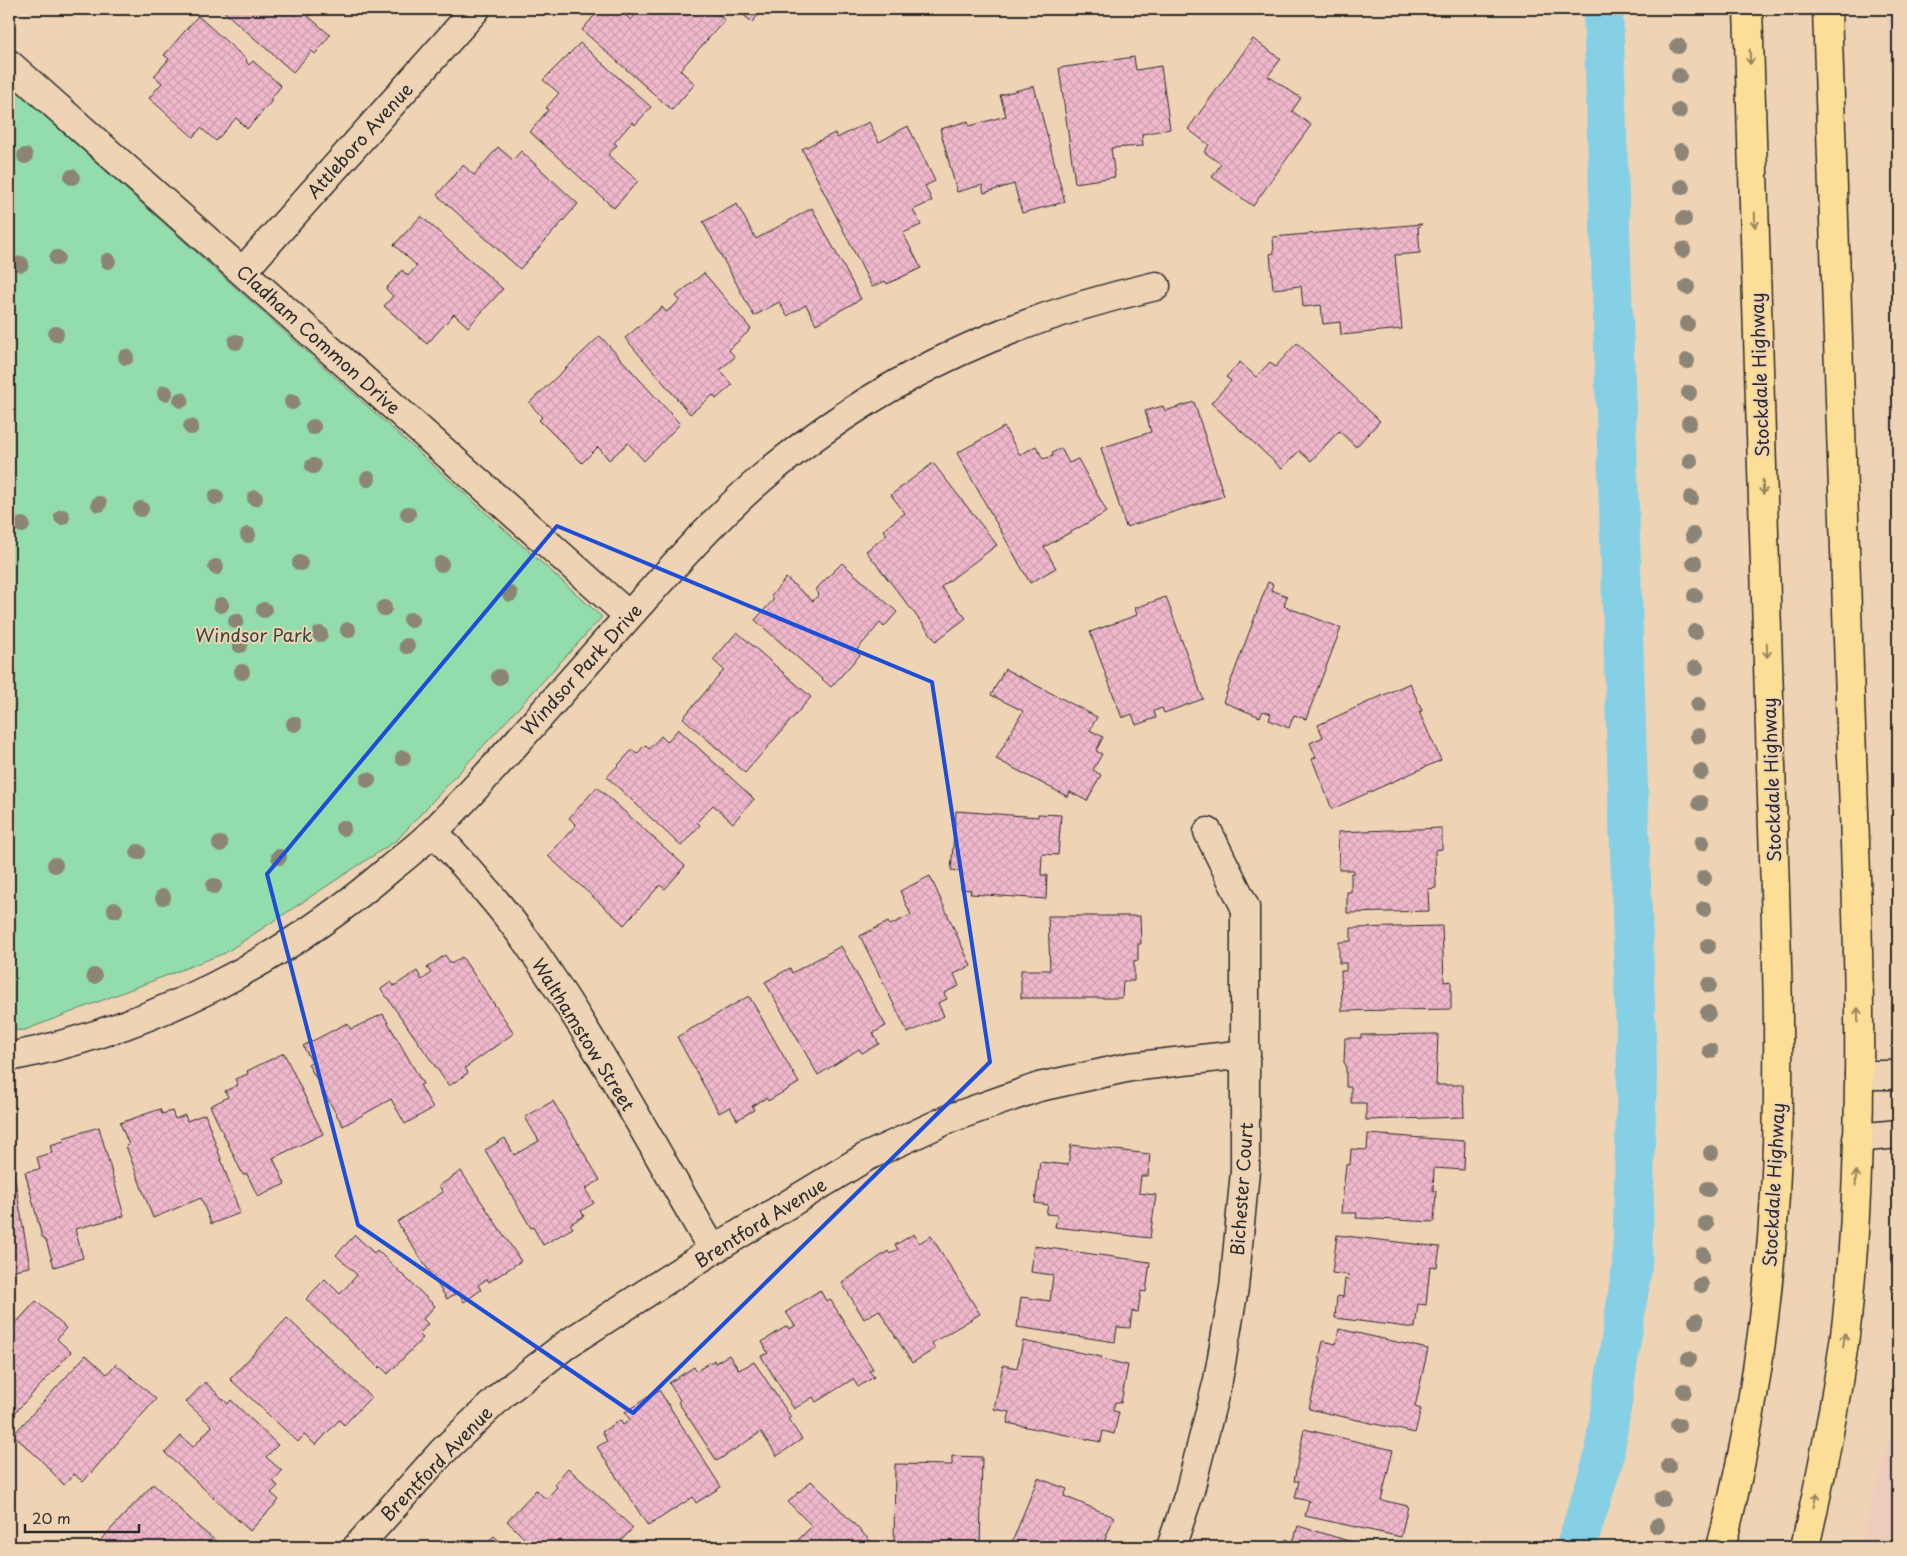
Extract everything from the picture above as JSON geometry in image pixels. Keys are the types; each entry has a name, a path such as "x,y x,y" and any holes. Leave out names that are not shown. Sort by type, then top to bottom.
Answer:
{"main road":[{"name":"Stockdale Highway","path":"1721,1547 1741,1465 1760,1342 1774,1203 1778,1105 1775,916 1748,9"},
{"path":"1804,1547 1829,1435 1846,1321 1853,1238 1859,1076 1854,817 1827,9"}],"street":[{"name":"Attleboro Avenue","path":"242,271 476,9"},
{"name":"Cladham Common Drive","path":"9,64 629,616"},
{"name":"Windsor Park Drive","path":"9,1057 37,1052 124,1026 207,991 274,955 348,905 434,832 718,519 779,464 852,410 930,365 1012,328 1098,299 1156,286"},
{"name":"Walthamstow Street","path":"434,832 473,874 526,941 591,1041 713,1250"},
{"name":"Bichester Court","path":"1171,1547 1189,1494 1218,1380 1234,1288 1245,1171 1245,907 1208,832"},
{"name":"Brentford Avenue","path":"357,1547 442,1452 504,1393 567,1344 713,1250 866,1157 951,1118 1039,1088 1130,1066 1246,1054"},
{"path":"1859,1076 1898,1075"},
{"path":"1858,1138 1898,1134"}],"highlighted area":[{"path":"557,526 932,682 990,1062 633,1413 358,1225 267,874"}],"shaded area":[{"path":"1887,9 1898,9 1898,207"},
{"path":"1898,300 1898,776 1889,420"},
{"path":"1898,1410 1898,1547 1859,1547"}],"green space":[{"name":"Windsor Park","path":"9,84 602,617 397,840 225,953 25,1030 9,1031"}],"building":[{"path":"221,9 318,9 308,16 330,35 315,54 312,51 293,72"},
{"path":"600,9 618,9 631,20 638,12 638,9 712,9 725,20 680,70 695,84 672,110 582,30"},
{"path":"736,9 764,9 752,22"},
{"path":"198,16 247,60 249,65 253,61 281,86 270,100 272,101 247,129 236,118 216,141 201,128 193,137 149,98 162,83 154,76 169,59 164,55"},
{"path":"1253,39 1281,59 1268,76 1301,98 1292,111 1311,125 1253,206 1212,177 1221,164 1204,152 1209,145 1188,129"},
{"path":"580,43 651,107 635,125 632,122 614,143 617,145 608,155 638,181 614,208 530,132 559,93 543,80"},
{"path":"1134,57 1136,70 1161,66 1170,129 1142,134 1143,146 1111,148 1115,177 1075,183 1059,68"},
{"path":"1034,86 1065,202 1022,213 1014,184 984,193 982,185 957,192 940,129 968,121 969,126 1006,116 1000,95"},
{"path":"869,122 879,142 908,126 935,181 925,186 932,201 913,210 921,225 903,233 921,268 887,284 885,281 872,287 802,149 835,133 837,138"},
{"path":"498,147 513,160 521,151 578,204 520,269 437,195 463,165 474,175"},
{"path":"737,204 756,239 812,208 861,299 816,324 806,305 787,316 779,302 754,316 703,222"},
{"path":"421,216 503,289 468,327 454,314 427,344 384,306 393,296 386,289 402,270 408,276 417,266 394,245"},
{"path":"1422,224 1418,227 1420,253 1395,255 1402,329 1341,335 1340,322 1323,324 1321,305 1303,307 1301,286 1273,289 1270,254 1274,253 1273,237"},
{"path":"704,273 751,329 729,350 735,357 720,370 732,385 716,399 713,395 690,414 625,338 662,307 666,312 680,301 676,296"},
{"path":"600,336 680,424 644,461 628,443 609,460 598,447 582,463 539,420 542,417 529,403"},
{"path":"1297,343 1380,421 1356,447 1339,431 1311,461 1299,451 1282,469 1211,403 1231,381 1226,377 1240,362 1256,377 1270,362 1275,367"},
{"path":"1194,402 1224,496 1126,527 1101,448 1151,432 1145,411 1163,406 1165,411"},
{"path":"1004,427 1020,455 1036,446 1043,459 1053,456 1052,453 1061,448 1069,463 1078,459 1107,512 1044,547 1056,568 1030,583 957,453"},
{"path":"933,463 997,545 941,587 966,618 936,641 866,551 887,535 883,530 905,513 891,495"},
{"path":"842,563 897,612 884,627 880,623 856,651 860,655 831,687 755,620 774,599 771,596 786,578 813,601 819,594 815,590"},
{"path":"1268,582 1273,584 1271,590 1287,596 1284,606 1341,628 1306,719 1294,715 1289,728 1269,720 1271,714 1263,711 1260,717 1223,702"},
{"path":"1166,597 1203,699 1164,713 1162,708 1154,711 1156,718 1136,725 1132,714 1122,718 1090,632 1137,615 1135,608"},
{"path":"737,632 811,697 745,773 683,718 724,670 713,660"},
{"path":"1005,669 1097,717 1090,730 1103,737 1096,751 1102,754 1093,770 1101,775 1087,801 1070,792 1068,797 996,759 1023,711 991,695"},
{"path":"1410,683 1422,711 1419,712 1441,760 1332,809 1312,759 1316,757 1310,743 1323,737 1318,725"},
{"path":"678,729 754,799 733,823 713,805 697,822 700,825 681,846 607,777 632,750 637,754 645,745 649,749 661,736 667,742"},
{"path":"597,787 685,866 665,889 660,885 624,925 548,856 576,825 569,818"},
{"path":"956,811 1038,817 1038,814 1061,815 1058,855 1042,854 1041,875 1047,875 1046,899 970,894 971,890 961,889 962,871 951,870"},
{"path":"1442,828 1442,849 1435,850 1436,888 1428,889 1429,911 1347,913 1347,892 1351,892 1351,873 1354,873 1354,870 1339,870 1338,832"},
{"path":"930,876 971,966 954,974 959,986 944,993 947,999 938,1003 944,1016 908,1033 860,936 888,922 890,925 911,915 900,891"},
{"path":"1048,916 1140,916 1141,944 1138,944 1138,961 1134,960 1134,981 1123,981 1122,998 1021,998 1021,970 1050,970"},
{"path":"1442,926 1444,982 1451,981 1451,1009 1342,1011 1341,971 1346,971 1346,963 1339,963 1339,942 1351,941 1351,928"},
{"path":"841,946 886,1026 873,1033 879,1044 862,1053 859,1049 818,1075 765,982 790,968 792,973"},
{"path":"445,955 451,964 462,957 514,1033 465,1068 468,1073 449,1086 381,989 391,982 394,986 417,971 422,980 431,973 427,968"},
{"path":"749,996 799,1083 768,1101 766,1098 752,1106 754,1110 737,1120 730,1107 719,1113 677,1037"},
{"path":"383,1014 423,1084 420,1085 433,1108 405,1124 391,1099 343,1126 308,1064 312,1062 303,1046 347,1023 351,1029"},
{"path":"1438,1034 1436,1085 1463,1085 1464,1117 1366,1120 1366,1103 1351,1103 1351,1087 1346,1087 1346,1065 1344,1063 1345,1038 1361,1038 1361,1035"},
{"path":"284,1053 323,1134 273,1158 285,1184 258,1197 247,1174 243,1175 210,1106 228,1097 225,1091 238,1085 235,1079 248,1074 247,1071"},
{"path":"553,1101 600,1180 585,1189 594,1203 581,1211 584,1216 570,1224 573,1228 543,1245 485,1150 505,1138 514,1155 539,1141 525,1117"},
{"path":"160,1109 162,1114 172,1111 175,1119 185,1115 187,1121 205,1114 240,1213 211,1224 201,1198 153,1218 126,1146 129,1145 120,1123"},
{"path":"99,1127 124,1216 75,1229 83,1258 54,1267 46,1240 42,1237 25,1172 40,1169 37,1157 52,1153 50,1145 64,1141 63,1138"},
{"path":"1368,1134 1465,1141 1464,1170 1434,1168 1433,1191 1436,1191 1434,1222 1356,1218 1357,1213 1341,1213 1346,1164 1350,1165 1351,1149 1367,1150"},
{"path":"1071,1145 1150,1154 1148,1176 1141,1176 1139,1193 1156,1195 1150,1238 1055,1227 1057,1215 1046,1214 1048,1205 1035,1203 1040,1162 1068,1165"},
{"path":"13,1169 30,1267 9,1271 9,1170"},
{"path":"461,1171 521,1261 489,1282 487,1279 478,1285 481,1290 464,1302 458,1292 447,1299 397,1222 443,1192 439,1186"},
{"path":"914,1234 919,1243 931,1236 980,1314 932,1343 935,1349 912,1363 879,1310 864,1319 842,1283 888,1251 890,1254 898,1249 895,1245"},
{"path":"355,1235 374,1253 377,1250 435,1306 423,1319 428,1324 419,1334 423,1338 388,1374 380,1366 379,1368 306,1299 325,1279 340,1294 357,1275 336,1255"},
{"path":"1337,1235 1440,1247 1437,1267 1430,1266 1426,1305 1418,1304 1415,1328 1335,1318 1337,1296 1343,1297 1345,1279 1348,1280 1349,1275 1332,1273"},
{"path":"1034,1246 1150,1262 1146,1292 1141,1291 1138,1312 1132,1311 1130,1328 1117,1327 1115,1342 1017,1327 1021,1297 1050,1301 1053,1275 1031,1272"},
{"path":"820,1290 826,1301 830,1299 873,1369 869,1371 874,1377 858,1387 853,1379 816,1402 813,1397 794,1409 761,1356 768,1353 762,1342 787,1326 789,1329 795,1326 786,1312"},
{"path":"36,1301 66,1328 57,1339 71,1352 9,1419 9,1318 15,1324"},
{"path":"287,1318 371,1397 344,1425 339,1420 316,1445 304,1435 298,1442 230,1379"},
{"path":"1339,1329 1428,1349 1415,1407 1421,1409 1415,1433 1309,1409 1321,1359 1319,1359 1323,1341 1336,1344"},
{"path":"1023,1341 1102,1357 1101,1359 1128,1365 1121,1403 1115,1402 1113,1411 1119,1412 1114,1434 1103,1431 1101,1442 1007,1423 1010,1412 994,1409 1003,1365 1017,1368"},
{"path":"86,1355 107,1374 116,1364 156,1399 83,1482 74,1474 64,1485 40,1459 13,1435"},
{"path":"729,1355 739,1370 754,1362 791,1417 788,1419 802,1439 777,1456 761,1432 717,1461 678,1402 680,1400 669,1383 694,1367 697,1371 714,1360 715,1363"},
{"path":"205,1382 228,1404 231,1400 278,1445 266,1457 282,1471 273,1481 278,1486 271,1493 279,1500 250,1531 165,1453 181,1436 193,1447 212,1426 186,1402"},
{"path":"659,1390 721,1487 696,1503 693,1497 648,1526 597,1447 607,1441 602,1432 620,1420 623,1425 630,1420 625,1412"},
{"path":"1304,1429 1393,1450 1381,1500 1408,1506 1401,1537 1305,1516 1309,1501 1295,1498 1299,1481 1294,1481"},
{"path":"952,1456 982,1457 980,1547 894,1547 895,1464 952,1465"},
{"path":"568,1468 633,1528 615,1547 533,1547 507,1521 536,1490 546,1499 557,1487 554,1484"},
{"path":"1038,1478 1067,1489 1064,1496 1114,1517 1102,1547 1010,1547"},
{"path":"811,1481 876,1547 787,1547 791,1543 793,1545 812,1526 788,1502"},
{"path":"153,1484 223,1547 100,1547 97,1544"},
{"path":"1298,1526 1369,1547 1283,1547 1286,1539 1293,1542"},
{"path":"494,1536 506,1547 484,1547"}],"waterway":[{"path":"1576,1547 1603,1461 1632,1267 1637,1069 1603,9"}]}
